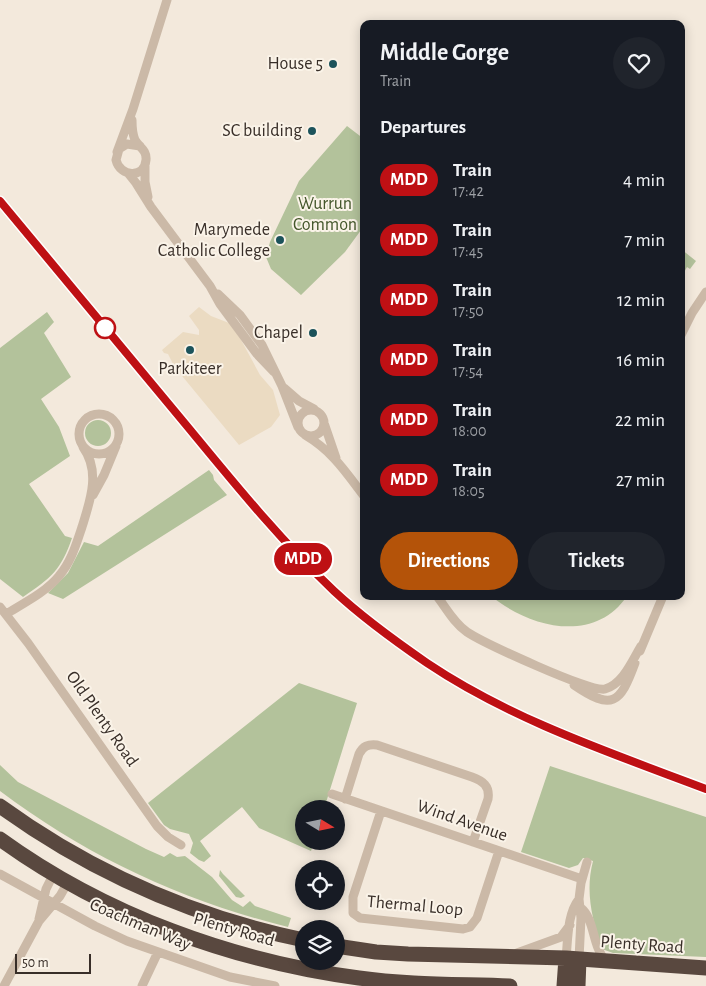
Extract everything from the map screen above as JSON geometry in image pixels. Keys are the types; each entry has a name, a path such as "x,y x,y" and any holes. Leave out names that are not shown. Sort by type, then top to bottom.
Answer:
{"highway":[{"name":"Plenty Road","path":"0,806 48,839 138,886 189,908 295,938"},
{"name":"Plenty Road","path":"0,839 68,882 124,910 183,935 235,952 360,979 419,984 510,986"},
{"name":"Plenty Road","path":"345,947 376,952 573,959 706,968"},
{"path":"564,986 573,959"},
{"path":"573,959 578,986"}],"street":[{"path":"167,0 133,110 117,152 117,165 136,183 210,286 220,304 257,354 271,369 282,386 298,427 337,460 360,491"},
{"path":"133,110 132,132 146,156 145,182 151,206"},
{"path":"117,152 127,144 140,146"},
{"path":"128,174 139,172 145,165"},
{"path":"210,286 236,310 250,327 262,345 271,369"},
{"path":"685,327 706,292"},
{"path":"282,386 299,401 322,415 337,460"},
{"path":"298,427 298,420 301,414 307,410 314,409"},
{"path":"3,611 44,589 64,570 74,550 91,500 104,475 117,442 119,429 114,420 106,414 95,413 87,417 80,426 79,438 90,458 92,466 93,484 91,500"},
{"path":"305,434 313,436 318,434 323,428 324,422"},
{"path":"83,446 91,452 101,454 111,450 117,442"},
{"path":"440,600 454,620 468,632 564,678 600,690 611,687 621,679 641,646"},
{"path":"564,678 590,696 603,701 613,699 624,691 661,600"},
{"name":"Old Plenty Road","path":"3,611 157,826 168,837 181,845"},
{"path":"345,799 359,754 364,747 377,745 472,777 484,783 489,792 488,799 473,842"},
{"name":"Wind Avenue","path":"332,794 582,879"},
{"name":"Thermal Loop","path":"381,811 353,897 353,913 360,918 458,929 470,927 477,918 499,850"},
{"path":"573,959 582,879 587,862"},
{"path":"39,921 46,889 54,873"},
{"name":"Coachman Way","path":"0,874 113,935 230,976 275,986"},
{"path":"4,986 39,921 54,904 68,882"},
{"path":"573,959 570,925 573,909 580,903"},
{"path":"580,903 587,915 599,952 607,961"},
{"path":"506,958 556,939 565,934 570,925"},
{"path":"142,986 158,952"}],"green space":[{"name":"Wurrun Common","path":"347,126 360,136 360,231 345,252 301,295 271,269 266,257 270,242 299,181"},
{"path":"685,252 696,261 690,269 687,267 685,271"},
{"path":"47,312 54,322 44,333 71,377 41,399 59,427 70,456 29,484 65,536 72,538 59,566 48,578 23,597 0,579 0,348"},
{"path":"98,420 108,423 111,433 108,443 98,446 88,443 85,433 88,423"},
{"path":"209,470 214,480 227,495 63,599 48,593 68,573 84,542 98,546"},
{"path":"496,600 623,600 613,611 597,621 579,626 542,623 506,607"},
{"path":"299,683 357,703 327,800 295,800 295,844 259,828 242,807 200,841 211,856 204,862 190,853 193,843 189,834 170,829 164,825 148,803"},
{"path":"0,765 18,782 146,849 164,857 170,853 177,857 185,856 212,877 232,900 243,907 250,901 255,906 291,918 288,927 211,904 173,890 101,856 67,836 0,791"},
{"path":"550,766 706,817 706,957 613,953 602,949 591,905 590,884 593,861 583,858 578,865 569,868 521,852"},
{"path":"220,870 245,896 241,898 236,897 219,876"}],"shaded area":[{"path":"199,307 211,316 229,323 240,338 260,375 273,390 280,415 271,427 239,445 176,370 168,354 162,350 183,332 199,335 199,330 189,316"}],"railway":[{"path":"0,201 253,506 313,570 356,611 427,663 493,702 563,734 706,789"}],"train":[{"name":"MDD","path":"0,201 263,517 335,592 376,627 429,664 486,698 579,740 706,789"}],"place":[{"name":"House 5","path":"333,64"},
{"name":"SC building","path":"312,131"},
{"name":"Marymede Catholic College","path":"280,240"},
{"name":"Chapel","path":"313,333"},
{"name":"Parkiteer","path":"190,350"}]}
